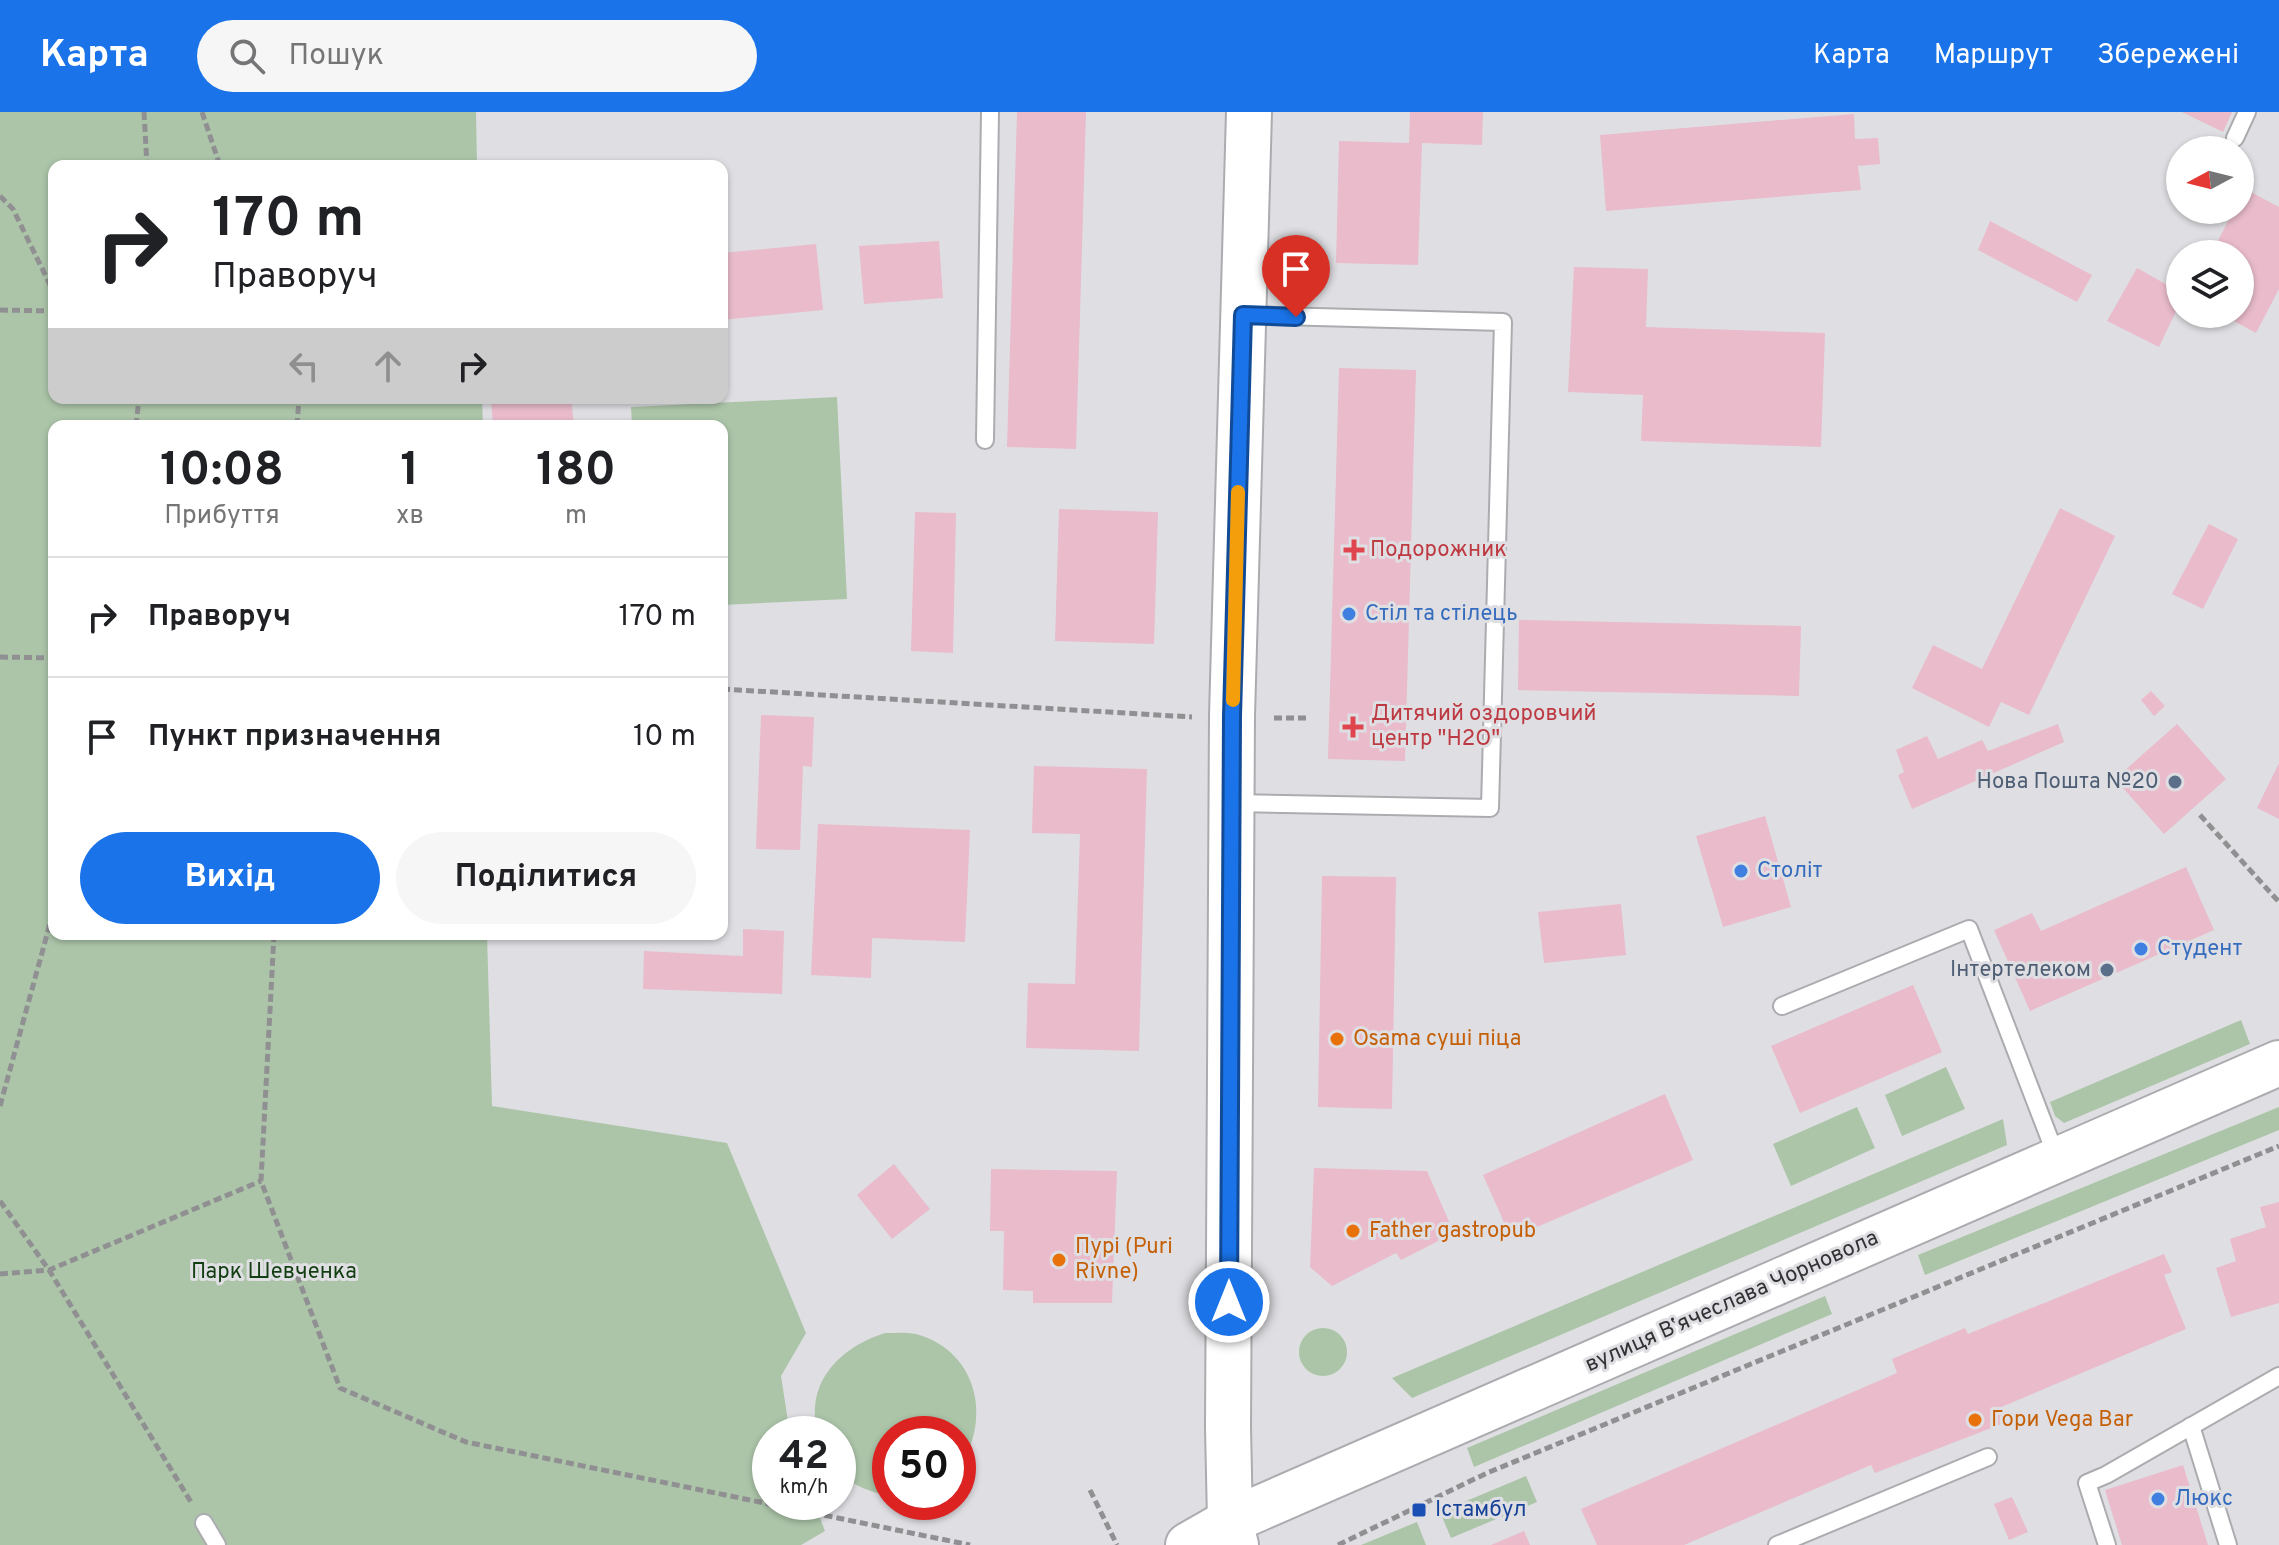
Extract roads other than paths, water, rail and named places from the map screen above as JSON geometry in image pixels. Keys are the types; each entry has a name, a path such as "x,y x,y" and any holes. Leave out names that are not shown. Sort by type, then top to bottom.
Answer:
{"main road":[{"path":"1233,1533 1231,803 1249,112"},
{"name":"вулиця Вʼячеслава Чорновола","path":"1188,1545 1233,1533 2057,1160 2279,1063"}],"lane":[{"path":"985,440 990,112"},
{"path":"2236,136 2247,112"},
{"path":"1231,803 1490,808 1503,322 1243,315"},
{"path":"1782,1006 1969,929 2057,1160"},
{"path":"2107,1545 2087,1483 2279,1376"},
{"path":"2191,1426 2228,1545"},
{"path":"1777,1545 1988,1457"},
{"path":"204,1523 217,1545"}],"place":[{"name":"Подорожник","path":"1354,550"},
{"name":"Стіл та стілець","path":"1349,614"},
{"name":"Дитячий оздоровчий центр \"H2O\"","path":"1353,727"},
{"name":"Нова Пошта №20","path":"2175,782"},
{"name":"Століт","path":"1741,871"},
{"name":"Студент","path":"2141,949"},
{"name":"Інтертелеком","path":"2107,970"},
{"name":"Osama суші піца","path":"1337,1039"},
{"name":"Father gastropub","path":"1353,1231"},
{"name":"Пурі (Puri Rivne)","path":"1059,1260"},
{"name":"Гори Vega Bar","path":"1975,1420"},
{"name":"Люкс","path":"2158,1499"},
{"name":"Істамбул","path":"1419,1510"}],"park label":[{"name":"Парк Шевченка","path":"274,1272"}]}
